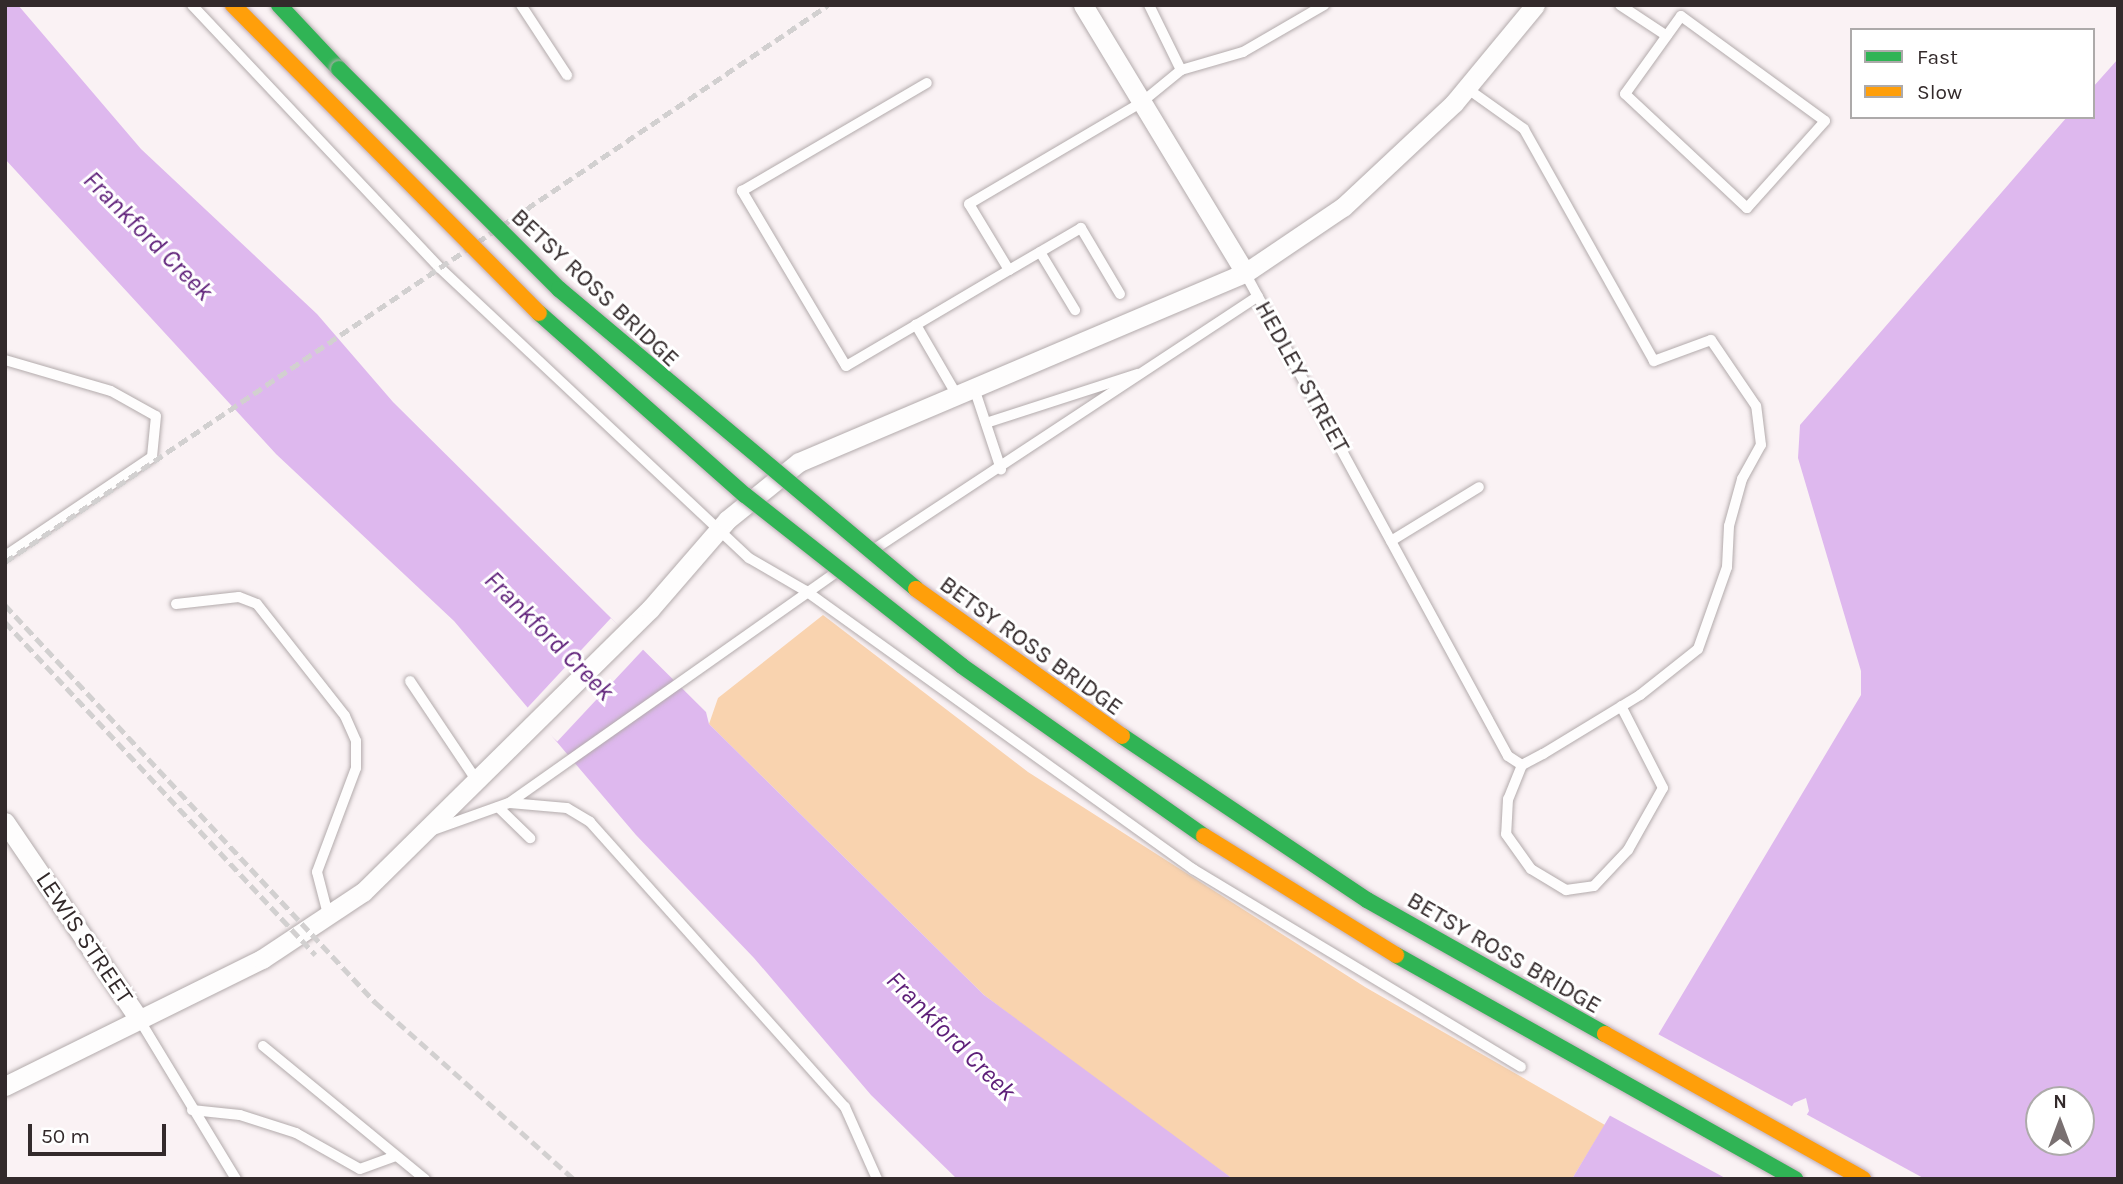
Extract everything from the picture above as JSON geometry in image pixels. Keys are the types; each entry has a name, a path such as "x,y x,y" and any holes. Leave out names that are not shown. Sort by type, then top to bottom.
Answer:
{"highway":[{"path":"233,5 422,202 592,363 766,512 962,666 1181,820 1363,936 1796,1179"},
{"name":"BETSY ROSS BRIDGE","path":"279,5 339,69 559,289 660,380 871,555 1031,676 1241,822 1397,919 1863,1179"},
{"path":"304,5 339,69"}],"street":[{"name":"HEDLEY STREET","path":"1083,5 1245,273"},
{"path":"5,1086 330,918 424,833 523,737 650,609 720,527 799,462 964,388 1245,273 1343,207 1468,89 1535,5"},
{"name":"LEWIS STREET","path":"5,822 139,1019"}],"lane":[{"path":"192,5 440,268 720,527 750,558 806,591 1193,869 1521,1067"},
{"path":"521,5 567,75"},
{"path":"1149,5 1181,70"},
{"path":"1009,270 970,204 1142,102 1181,70 1243,52 1324,5"},
{"path":"1620,5 1667,36"},
{"path":"1681,16 1825,121 1747,208 1625,94 1667,36 1681,16"},
{"path":"927,83 742,191 846,366 1081,228 1120,294"},
{"path":"1468,89 1524,130 1654,361 1710,340 1756,406 1761,445 1742,480 1729,526 1727,567 1699,649 1621,706 1522,765 1508,799 1506,834 1531,869 1566,890 1594,886 1628,850 1663,788 1621,706"},
{"path":"1040,251 1075,310"},
{"name":"HEDLEY STREET","path":"1245,273 1508,756 1522,765"},
{"path":"424,833 509,803 705,668 806,591 1001,469 1258,296"},
{"path":"916,325 964,388 986,423 1001,469"},
{"path":"5,360 111,391 156,416 152,457 5,556"},
{"path":"986,423 1145,372"},
{"path":"1391,541 1479,486"},
{"path":"176,604 239,597 257,604 345,716 356,741 356,768 317,872 330,918"},
{"path":"410,681 477,781"},
{"path":"509,803 567,808 590,822 845,1107 877,1179"},
{"path":"498,807 530,838"},
{"path":"139,1019 236,1179"},
{"path":"263,1046 425,1179"},
{"path":"192,1110 240,1115 296,1133 360,1169 396,1156"}],"shaded area":[{"path":"823,615 1028,772 1365,987 1605,1125 1572,1179 1233,1179 1135,1110 984,995 709,724 718,698"}],"water":[{"name":"Frankford Creek","path":"5,5 18,5 141,149 317,314 393,402 706,712 709,724 984,995 1233,1179 957,1179 871,1095 754,958 636,835 454,621 276,454 5,159"},
{"path":"2118,59 2118,1179 1768,1179 1809,1111 1806,1098 1794,1103 1746,1179 1572,1179 1861,695 1861,671 1798,458 1800,425 2065,119 2095,119 2095,85"}],"pier":[{"path":"611,618 644,649 557,742 524,711"},
{"path":"1656,1033 1795,1108 1750,1179 1727,1179 1607,1114"},
{"path":"1804,1113 1925,1179 1765,1179"}],"railway":[{"path":"5,562 828,5"},
{"path":"5,605 375,1002 574,1179"},
{"path":"5,622 315,955"}],"traffic: fast":[{"path":"279,5 339,69"},
{"path":"339,69 559,289 916,589"},
{"path":"539,313 745,495 962,666 1204,836"},
{"path":"1122,736 1367,900 1605,1034"},
{"path":"1396,955 1795,1179"}],"traffic: slow":[{"path":"233,5 539,313"},
{"path":"916,589 1122,736"},
{"path":"1204,836 1396,955"},
{"path":"1605,1034 1863,1179"}]}
